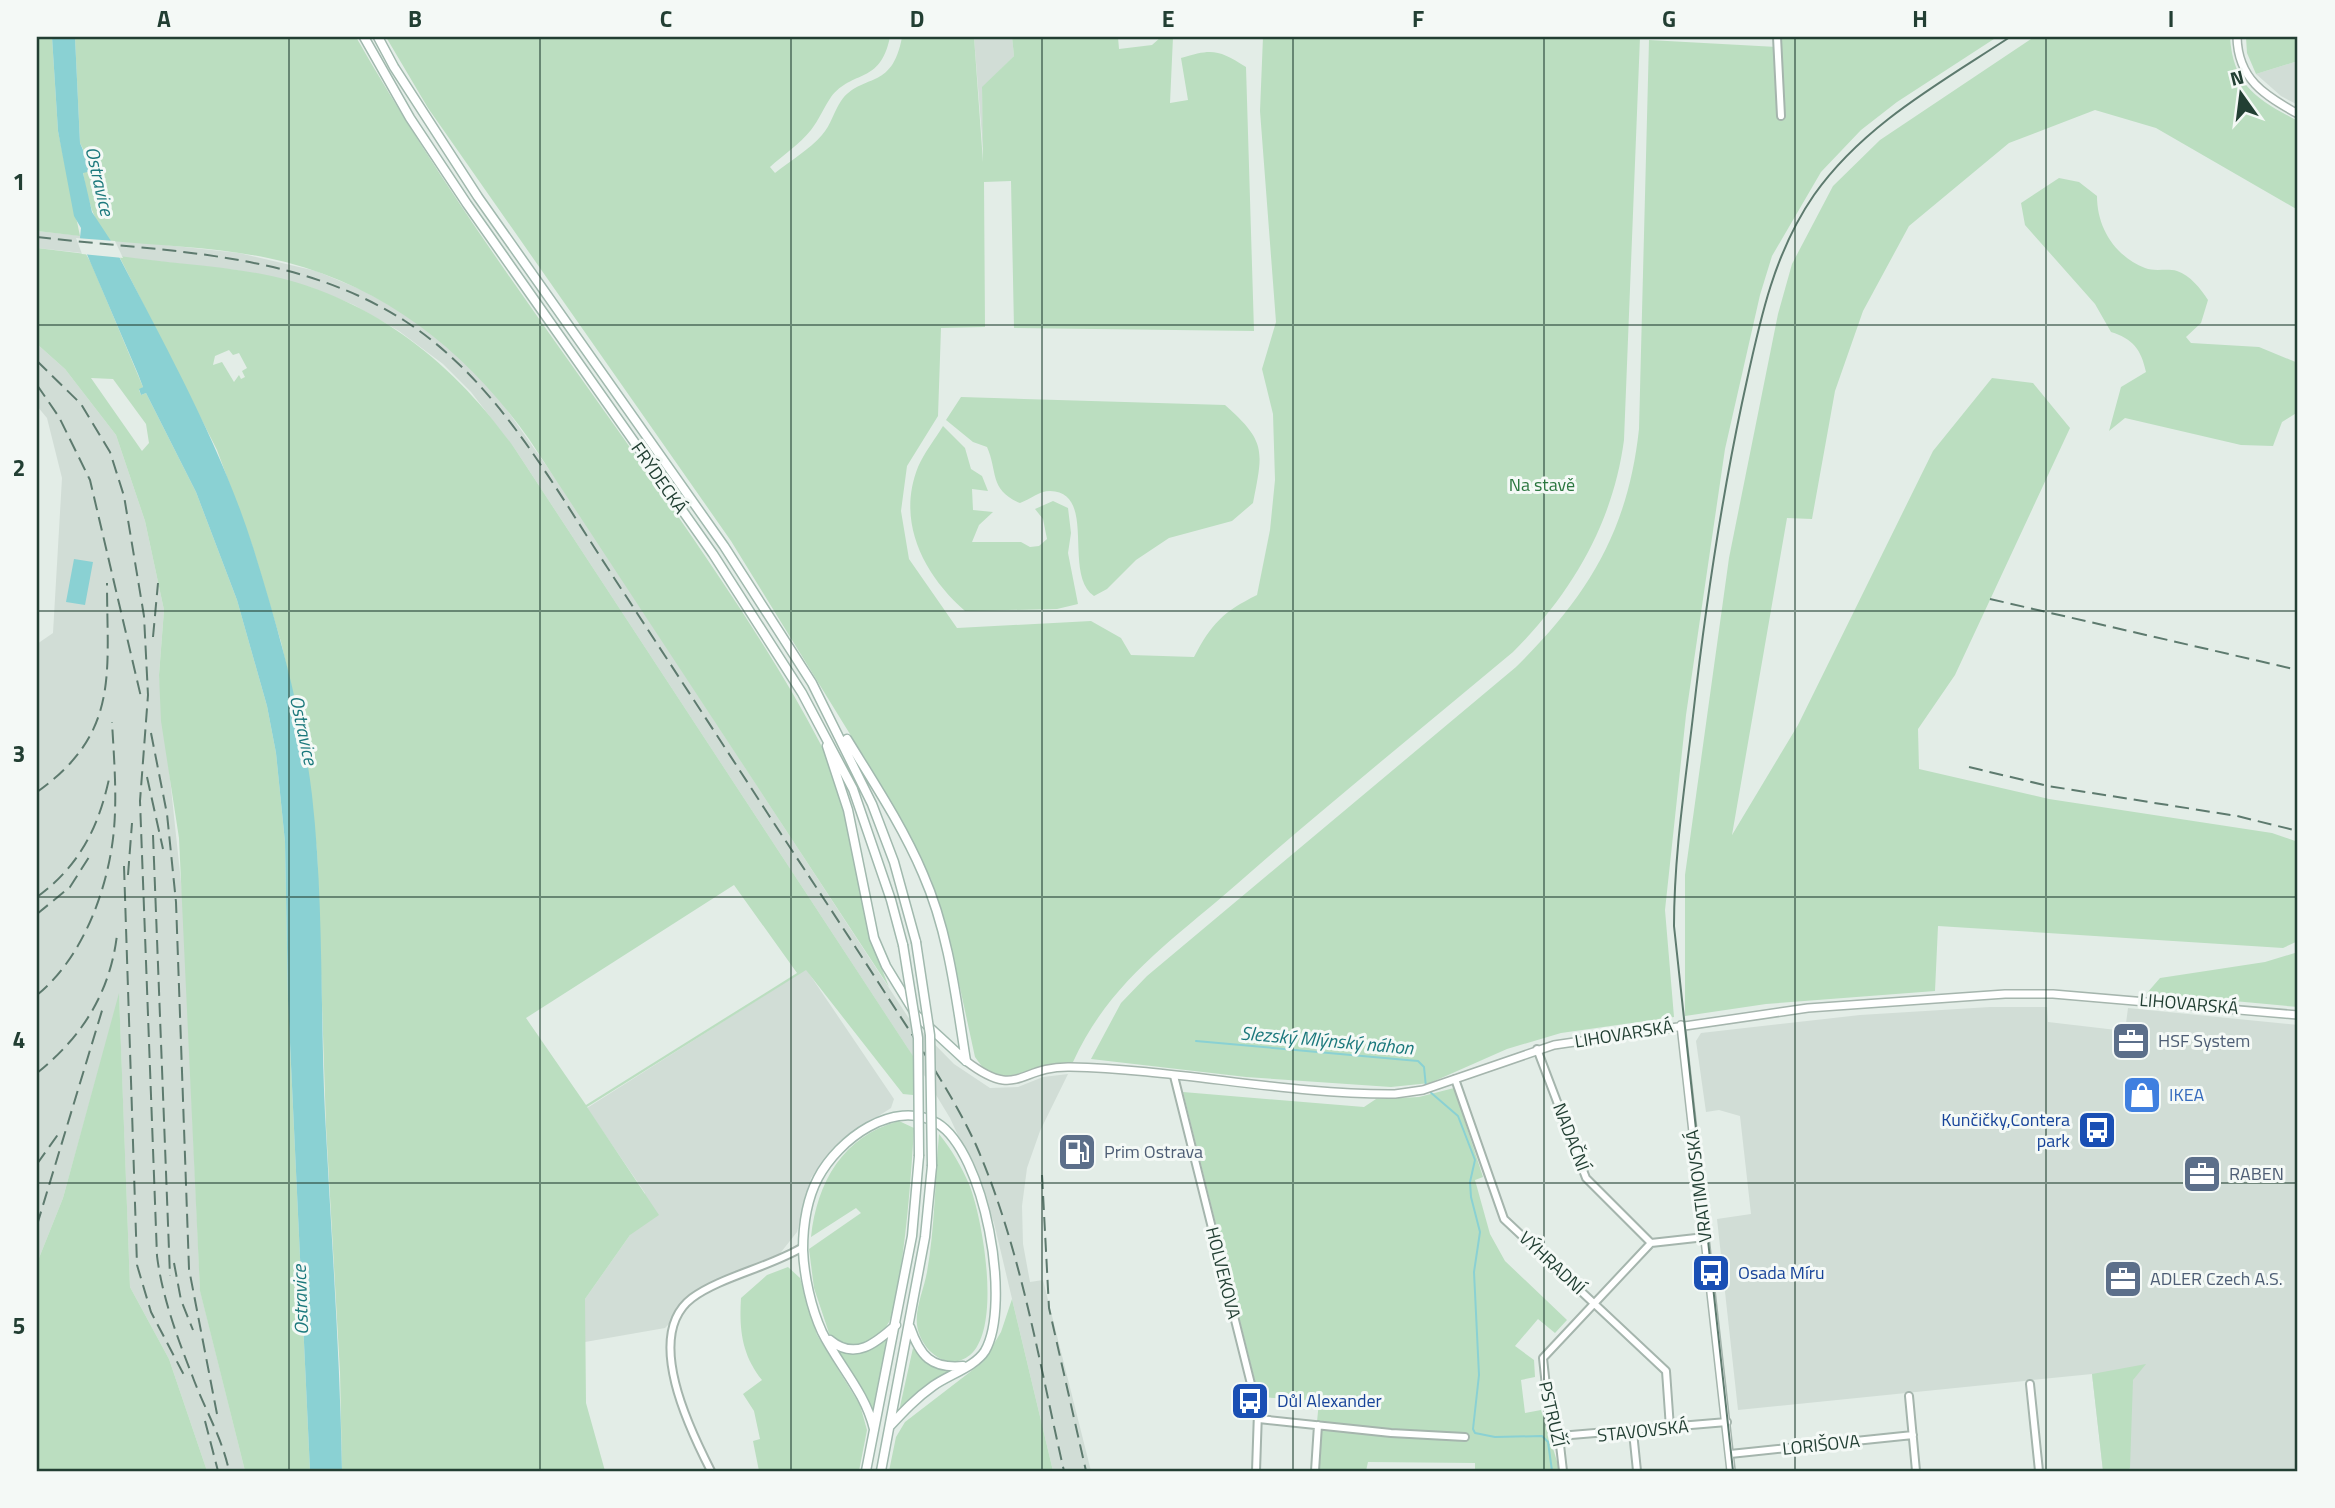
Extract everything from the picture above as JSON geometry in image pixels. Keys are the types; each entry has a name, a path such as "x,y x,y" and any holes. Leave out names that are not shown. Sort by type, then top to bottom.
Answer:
{"main road":[{"name":"FRÝDECKÁ","path":"364,37 410,118 459,193 713,554 802,693 853,789 891,900 903,945 918,1038 919,1156 912,1236 874,1429"},
{"name":"FRÝDECKÁ","path":"378,37 449,154 724,546 812,683 872,804 894,862 916,942 930,1035 932,1166 925,1237 890,1426"},
{"path":"812,683 879,791 923,875 948,956 966,1061"},
{"path":"802,693 837,773 877,946 909,1007 966,1061"},
{"path":"866,1471 874,1429 862,1393 823,1332 811,1296 803,1247 806,1214 813,1188 826,1165 847,1143 870,1126 892,1118 918,1117 938,1124 953,1140 975,1182 992,1256 995,1305 991,1334 983,1353 926,1391 890,1426 881,1471"},
{"path":"909,1324 916,1343 927,1360 944,1367 966,1366"},
{"path":"823,1332 841,1347 858,1350 876,1342 896,1325"}],"street":[{"path":"1777,37 1781,117"},
{"path":"2237,37 2238,56 2249,80 2268,97 2298,114"},
{"name":"LIHOVARSKÁ","path":"966,1061 988,1077 1003,1082 1069,1067 1379,1094 1423,1090 1537,1049 1808,1008 2005,995 2097,996 2298,1015"},
{"name":"VRATIMOVSKÁ","path":"1681,1026 1731,1471"},
{"name":"NADAČNÍ","path":"1537,1049 1586,1178 1651,1243"},
{"name":"HOLVEKOVA","path":"1174,1076 1259,1419 1256,1471"},
{"name":"VÝHRADNÍ","path":"1455,1079 1504,1219 1666,1371 1670,1428"},
{"path":"1651,1243 1705,1237"},
{"name":"PSTRUŽÍ","path":"1563,1471 1559,1436 1550,1424 1543,1358 1651,1243"},
{"path":"711,1471 679,1396 670,1340 674,1322 686,1303 699,1294 782,1259 803,1247"},
{"path":"2030,1384 2039,1471"},
{"path":"1909,1396 1916,1471"},
{"path":"1259,1419 1465,1437"},
{"name":"STAVOVSKÁ","path":"1559,1436 1633,1432 1727,1422"},
{"path":"1315,1471 1318,1425"},
{"path":"1633,1432 1637,1471"},
{"name":"LORIŠOVA","path":"1730,1454 1913,1436"}],"shaded area":[{"path":"974,37 1012,37 1014,56 982,88 984,162"},
{"path":"2298,61 2298,105 2281,96 2256,74"},
{"path":"37,231 239,253 316,271 362,290 409,316 455,352 498,397 567,495 908,1017 954,1064 990,1088 1018,1087 1043,1077 1068,1074 1040,1131 1027,1168 1022,1206 1023,1244 1030,1282 1043,1280 1091,1471 1053,1471 994,1223 977,1176 950,1118 907,1047 515,449 471,392 443,364 399,331 354,305 310,287 236,270 37,248"},
{"path":"37,344 65,369 116,435 145,521 164,610 159,675 183,901 200,1290 245,1471 207,1471 169,1359 130,1287 119,996 63,1198 37,1263 37,644 53,633 62,478 47,418 37,406"},
{"path":"806,969 894,1099 891,1108 841,1140 825,1158 811,1178 797,1232 778,1256 699,1294 665,1328 585,1342 585,1299 630,1235 645,1193 587,1108"},
{"path":"1990,1007 2047,1007 2048,1022 2125,1031 2128,1008 2298,1025 2298,1471 2103,1471 2092,1374 1738,1410 1717,1219 1751,1214 1740,1116 1719,1110 1706,1112 1696,1041 1701,1033 1860,1015"}],"green space":[{"path":"37,37 52,37 58,131 80,236 37,231"},
{"path":"75,37 356,37 466,213 705,556 803,711 833,771 850,831 878,957 889,987 529,439 504,406 448,348 416,323 382,302 347,283 308,269 228,251 111,241 105,234 95,218 83,172 92,167 80,143"},
{"name":"Na stavě","path":"386,37 890,37 880,63 865,75 839,88 807,135 770,167 775,173 822,135 849,92 884,74 897,54 902,37 974,37 983,162 982,87 1014,56 1012,37 1118,37 1119,49 1152,45 1161,37 1173,37 1170,103 1188,100 1181,58 1215,52 1246,67 1254,331 1014,328 1011,181 984,182 985,327 941,328 938,416 907,466 901,511 909,559 957,628 1091,621 1121,638 1131,655 1194,657 1220,620 1235,607 1257,595 1270,530 1275,480 1273,414 1262,369 1276,322 1260,111 1263,37 1640,37 1624,440 1618,471 1600,528 1554,606 1513,652 1305,825 1144,964 1105,1008 1073,1062 1003,1077 986,1072 975,1057 952,951 931,879 877,778 731,541 428,108"},
{"path":"1777,37 1997,37 1897,102 1861,130 1821,172 1772,256 1760,295 1725,449 1686,715 1665,910 1674,1017 1561,1033 1507,1049 1430,1083 1391,1087 1246,1077 1091,1059 1121,1003 1147,976 1516,667 1542,641 1584,587 1614,530 1625,499 1634,466 1639,429 1649,40 1777,47"},
{"path":"2034,37 2230,37 2236,68 2250,90 2298,121 2298,210 2156,128 2095,110 2009,143 1909,226 1863,311 1835,391 1812,519 1787,518 1732,835 1798,725 1933,451 1992,378 2033,383 2070,428 1955,675 1918,729 1919,769 2049,799 2272,833 2298,842 2298,941 2283,948 1938,926 1935,991 1766,1004 1685,1016 1685,875 1729,558 1778,314 1792,264 1833,186 1880,140"},
{"path":"2246,37 2298,37 2298,61 2256,74 2247,53"},
{"path":"2059,178 2079,182 2097,196 2104,230 2125,256 2149,269 2182,273 2202,291 2208,300 2201,323 2186,337 2191,343 2259,347 2298,363 2298,412 2282,422 2273,446 2241,445 2125,418 2109,431 2121,387 2146,372 2142,357 2135,346 2111,332 2095,304 2025,225 2021,203"},
{"path":"37,248 86,254 143,387 139,390 141,395 146,393 196,492 237,600 267,706 276,753 285,842 288,1000 310,1471 245,1471 200,1291 179,838 161,721 159,675 164,610 145,521 116,435 65,369 37,344","holes":["91,378 113,379 146,424 149,443 142,451"]},
{"path":"119,256 262,274 301,284 338,298 373,315 405,336 436,360 464,387 515,449 913,1056 913,1095 903,1094 806,970 587,1107 659,1215 630,1235 585,1299 586,1403 605,1471 342,1471 317,851 303,739 281,642 252,545 217,450","holes":["229,350 233,355 239,353 247,368 242,371 245,377 241,379 239,375 234,382 222,362 213,365 215,356","734,885 797,973 586,1105 526,1018"]},
{"path":"961,397 1225,405 1248,429 1258,448 1259,471 1253,503 1232,521 1169,538 1136,560 1107,589 1094,596 1085,585 1080,570 1077,519 1073,505 1064,495 1050,491 1020,503 1003,492 996,480 987,447 973,442 946,420"},
{"path":"943,426 965,448 971,469 982,476 988,491 972,489 973,510 993,512 979,525 972,542 1021,542 1030,547 1039,546 1047,539 1043,519 1035,509 1053,501 1068,508 1071,533 1068,553 1078,604 1057,609 965,611 937,581 918,546 910,508 918,467"},
{"path":"2298,952 2298,1007 2147,993 2160,978 2265,962"},
{"path":"119,993 130,1287 169,1359 207,1471 37,1471 37,1263 63,1198"},
{"path":"1454,1088 1483,1177 1475,1180 1490,1234 1505,1261 1567,1320 1555,1333 1538,1319 1515,1346 1534,1360 1535,1377 1521,1380 1525,1413 1541,1410 1560,1471 1475,1471 1475,1463 1368,1462 1366,1471 1320,1471 1316,1456 1322,1423 1317,1422 1319,1401 1259,1397 1183,1092 1364,1107 1376,1099 1419,1097"},
{"path":"899,1121 914,1128 902,1261 894,1307 889,1322 878,1337 862,1344 846,1344 830,1336 814,1288 809,1249 861,1213 856,1208 811,1237 814,1217 827,1180 848,1150 879,1128"},
{"path":"939,1134 956,1158 969,1184 980,1222 987,1273 985,1322 980,1341 970,1355 952,1362 929,1350 917,1325 917,1312 932,1238"},
{"path":"788,1267 800,1278 817,1335 860,1405 867,1430 859,1471 759,1471 753,1441 760,1439 754,1411 743,1394 762,1380 750,1361 743,1342 741,1298 767,1275"},
{"path":"1012,1299 1053,1471 889,1471 896,1437 905,1422 983,1362 1001,1332"},
{"path":"887,1339 873,1409 836,1350 851,1353 863,1351"},
{"path":"913,1348 929,1365 951,1371 917,1392 899,1411"},
{"path":"2146,1364 2133,1380 2130,1468 2127,1471 2103,1471 2092,1374"}],"water":[{"path":"52,37 75,37 80,143 92,171 83,173 92,212 111,241 224,468 253,547 288,670 302,733 316,835 325,1114 342,1471 310,1471 288,1000 285,842 276,753 267,706 237,600 196,492 146,393 141,395 139,389 143,387 138,374 80,238 81,228 74,216 58,131"},
{"path":"74,559 93,562 85,605 66,602"}],"pier":[{"path":"76,238 115,241 123,258 82,254"}],"waterway":[{"name":"Slezský Mlýnský náhon","path":"1196,1041 1418,1061 1424,1067 1426,1087"},
{"name":"Slezský Mlýnský náhon","path":"1429,1091 1458,1116 1475,1160 1470,1182 1480,1232 1474,1272 1479,1375 1473,1429 1475,1433 1495,1437 1542,1436 1548,1442 1552,1471"}],"tram line":[{"path":"1733,1471 1674,926 1674,899 1698,676 1734,442 1768,295 1787,243 1814,195 1855,147 1879,126 2010,37"}],"railway":[{"path":"37,237 227,258 318,280 362,298 405,321 467,372 494,402 542,466 922,1051 967,1126 992,1184 1017,1265 1064,1471"},
{"path":"37,361 81,404 110,452 124,496 144,616 148,695 140,801 157,1256 162,1286 176,1331 222,1446 229,1471"},
{"path":"37,385 59,417 90,480 141,697"},
{"path":"37,792 64,770 83,747 96,724 107,674 107,583"},
{"path":"153,637 158,583"},
{"path":"1990,599 2298,670"},
{"path":"37,995 68,962 100,897 111,851 115,816 112,722"},
{"path":"151,733 167,814 176,902 189,1269 217,1414"},
{"path":"1969,767 2048,786 2237,816 2298,831"},
{"path":"147,777 163,849"},
{"path":"37,897 64,873 85,845 99,814 109,779"},
{"path":"128,875 132,823"},
{"path":"153,835 170,1276"},
{"path":"37,914 70,887 91,854"},
{"path":"124,866 137,1265 151,1312 185,1377"},
{"path":"37,1073 68,1044 91,1012 108,976 117,935"},
{"path":"37,1225 104,1004"},
{"path":"37,1164 59,1133"},
{"path":"1042,1175 1049,1308 1086,1471"},
{"path":"174,1263 181,1300 193,1330"},
{"path":"205,1421 218,1471"}],"place":[{"name":"HSF System","path":"2131,1041"},
{"name":"IKEA","path":"2142,1095"},
{"name":"Kunčičky,Contera park","path":"2097,1130"},
{"name":"Prim Ostrava","path":"1077,1152"},
{"name":"RABEN","path":"2202,1174"},
{"name":"Osada Míru","path":"1711,1273"},
{"name":"ADLER Czech A.S.","path":"2123,1279"},
{"name":"Důl Alexander","path":"1250,1401"}],"water label":[{"name":"Ostravice","path":"100,181"},
{"name":"Ostravice","path":"304,730"},
{"name":"Ostravice","path":"300,1300"}]}
